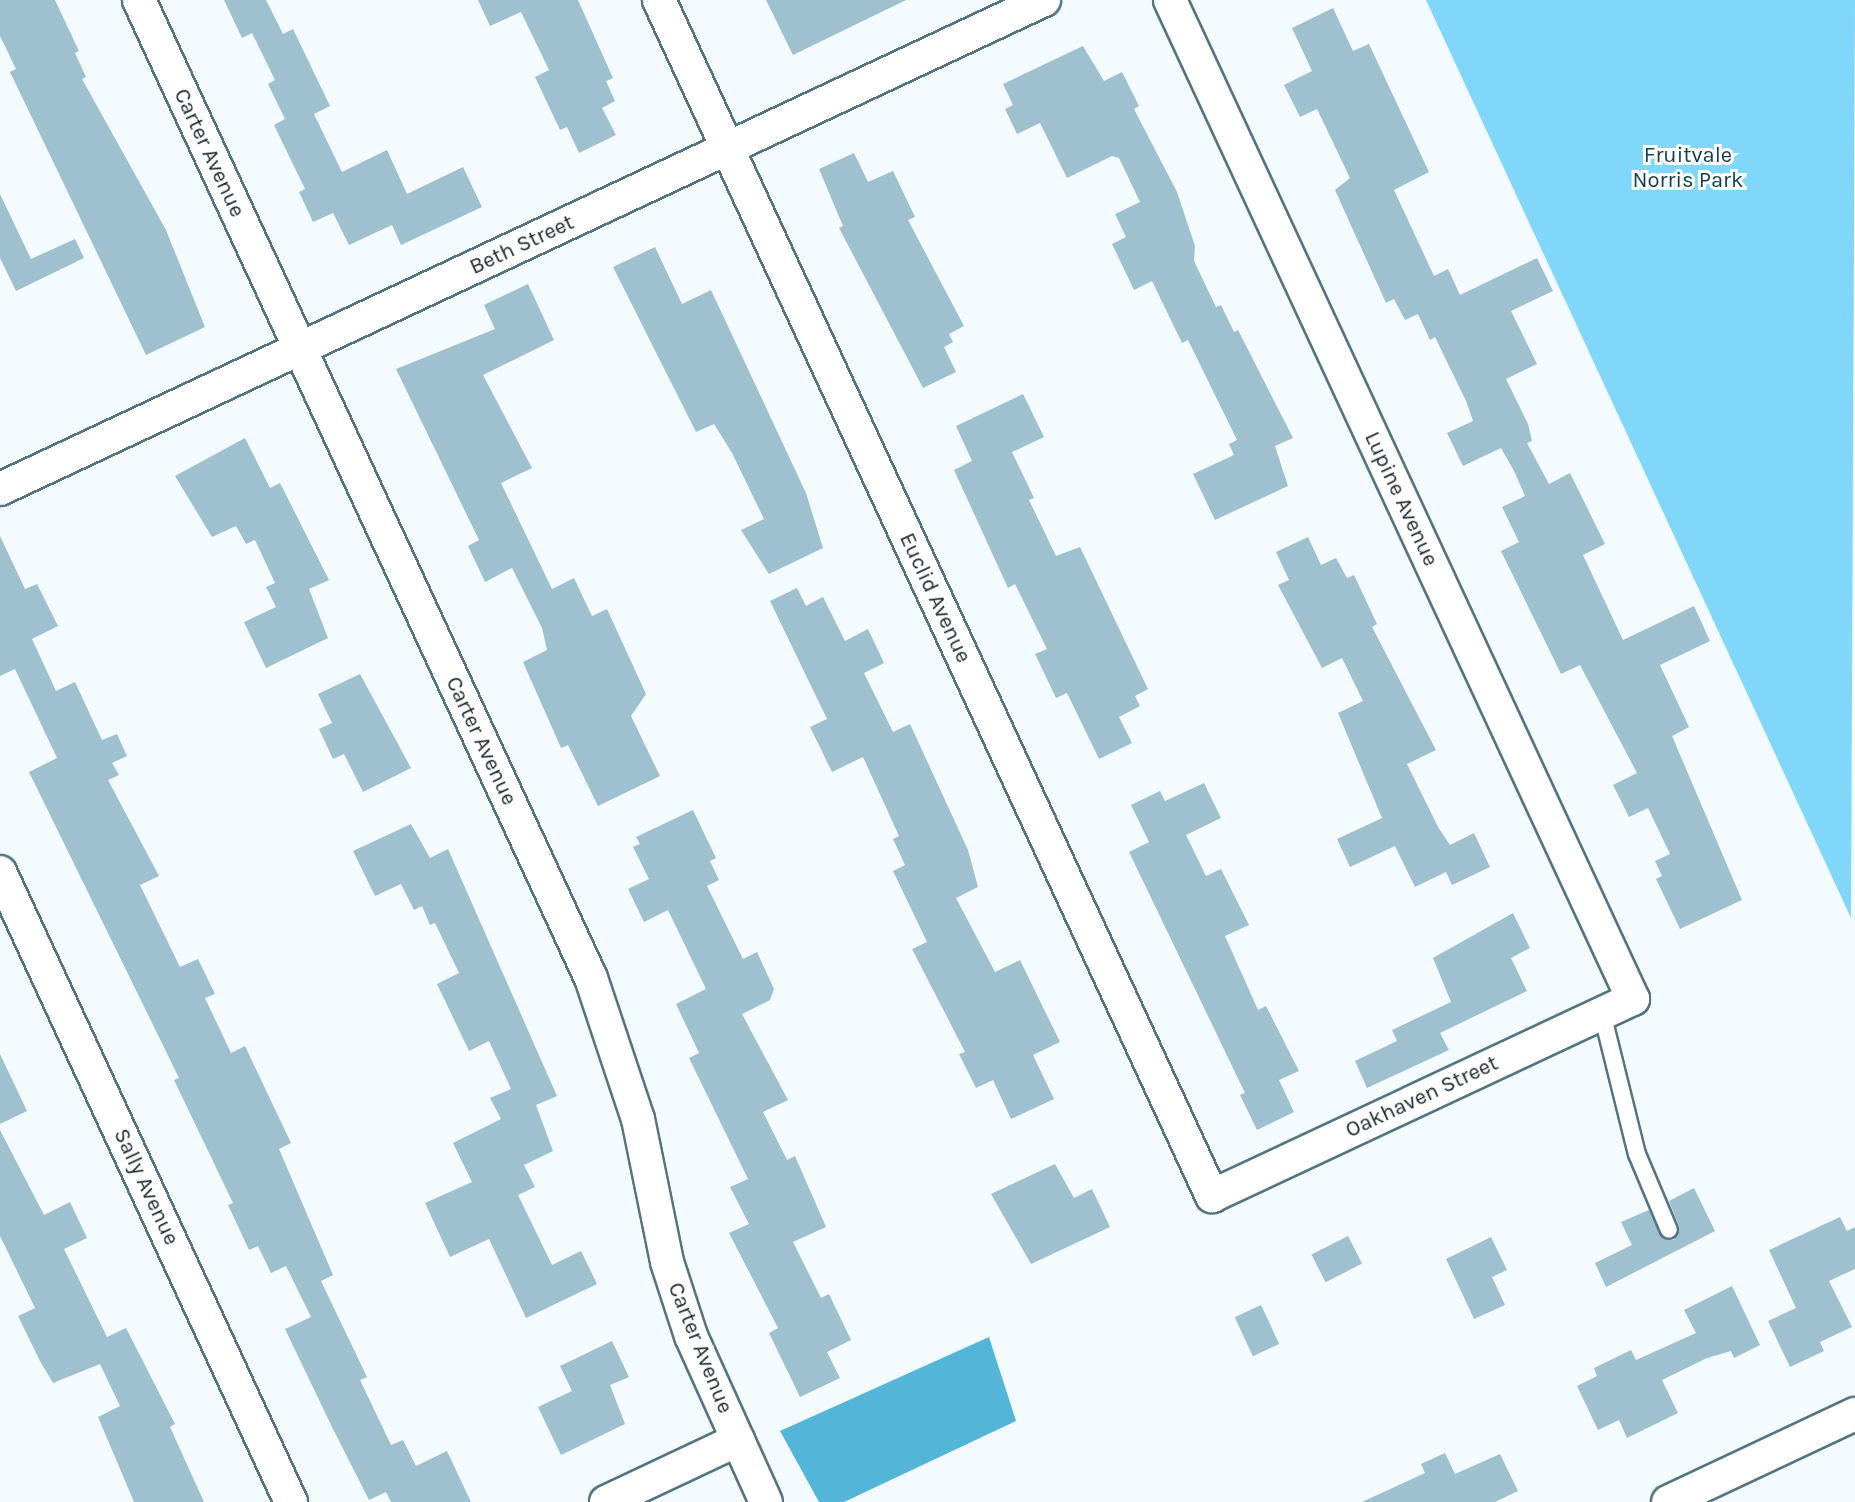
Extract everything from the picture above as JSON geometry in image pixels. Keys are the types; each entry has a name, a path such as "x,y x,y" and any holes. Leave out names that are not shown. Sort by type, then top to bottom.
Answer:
{"street":[{"name":"Carter Avenue","path":"139,0 591,978 638,1119 667,1262 691,1336 766,1502"},
{"name":"Euclid Avenue","path":"659,0 1212,1196"},
{"name":"Beth Street","path":"0,489 1044,0"},
{"name":"Lupine Avenue","path":"1170,0 1633,999"},
{"name":"Sally Avenue","path":"0,872 291,1502"},
{"name":"Oakhaven Street","path":"1212,1196 1633,999"},
{"path":"1668,1502 1855,1414"},
{"path":"606,1502 738,1440"}],"lane":[{"path":"1602,1013 1637,1154 1669,1230"}],"green space":[{"name":"Fruitvale Norris Park","path":"1426,0 1855,0 1851,918 1833,879"}],"shaded area":[{"path":"989,1337 1016,1421 844,1502 819,1502 780,1431"}],"building":[{"path":"0,0 55,0 79,51 75,53 86,77 82,79 166,230 205,327 146,355 10,72 16,69 0,36"},
{"path":"224,0 266,0 283,34 293,29 330,106 314,114 342,172 387,150 407,194 463,167 482,207 401,245 392,225 349,245 333,213 313,222 299,192 305,189 274,125 285,119 268,84 275,80 252,33 242,38"},
{"path":"478,0 578,0 613,78 606,81 615,101 602,108 616,135 579,153 567,127 560,130 535,77 549,70 521,12 490,26"},
{"path":"766,0 906,0 793,55"},
{"path":"1333,8 1353,51 1369,44 1429,172 1394,190 1434,276 1448,269 1460,295 1537,258 1553,291 1511,311 1537,364 1506,379 1528,424 1532,441 1527,443 1549,484 1570,473 1605,544 1583,555 1623,640 1694,606 1710,641 1660,665 1689,727 1672,736 1742,900 1680,929 1656,879 1662,876 1655,861 1670,854 1648,808 1629,817 1613,785 1637,773 1580,665 1561,674 1501,551 1519,542 1502,507 1525,496 1514,471 1501,448 1463,466 1447,433 1473,421 1466,401 1435,337 1430,340 1418,314 1405,320 1394,299 1386,303 1335,190 1350,178 1317,109 1300,117 1284,85 1312,71 1292,28"},
{"path":"1083,46 1104,81 1122,72 1139,106 1134,109 1177,192 1195,246 1194,261 1216,307 1221,305 1234,332 1238,330 1293,438 1275,446 1288,486 1215,520 1193,474 1234,455 1229,444 1237,440 1188,340 1182,343 1152,281 1134,290 1112,244 1126,237 1115,214 1140,202 1119,158 1112,156 1067,178 1040,123 1017,134 1005,109 1013,105 1003,84"},
{"path":"854,153 868,182 893,171 915,217 908,220 964,326 949,334 953,342 944,347 956,372 923,388 839,228 843,226 819,169"},
{"path":"0,194 31,259 75,239 84,258 16,291 0,258"},
{"path":"655,247 682,304 711,290 806,493 823,548 769,574 741,530 764,519 732,453 714,424 696,432 613,267"},
{"path":"528,284 554,340 483,375 532,468 501,483 552,589 574,578 592,616 607,609 646,694 631,716 660,776 598,806 568,745 561,748 523,662 547,650 542,628 512,568 485,582 468,546 479,540 396,369 495,329 484,305"},
{"path":"1023,394 1044,437 1012,452 1034,498 1029,500 1056,556 1080,547 1148,689 1135,696 1140,706 1119,717 1132,743 1099,759 1067,693 1056,698 1035,654 1047,649 1015,584 1008,588 954,470 972,461 956,426"},
{"path":"245,438 270,488 280,483 329,580 309,589 328,638 266,668 244,622 276,607 266,587 275,583 255,540 246,544 236,526 212,537 175,476"},
{"path":"0,536 25,589 37,584 58,626 32,639 56,691 75,682 102,740 117,734 127,756 112,763 119,775 108,780 159,876 140,885 180,967 198,959 215,994 205,998 231,1053 245,1046 291,1143 279,1149 333,1275 321,1281 367,1377 360,1380 391,1445 403,1440 416,1466 447,1451 471,1502 391,1502 386,1492 369,1500 332,1427 285,1329 311,1317 286,1266 271,1273 258,1246 249,1250 228,1205 233,1203 174,1080 179,1078 29,772 57,758 15,669 0,676"},
{"path":"1308,537 1321,565 1336,558 1347,578 1354,575 1377,624 1372,627 1436,750 1407,764 1438,827 1450,845 1474,833 1490,867 1452,885 1446,872 1415,887 1395,846 1350,867 1337,839 1382,818 1338,713 1363,701 1342,658 1322,668 1278,585 1289,580 1276,552"},
{"path":"797,588 806,606 823,597 845,641 868,629 884,663 864,673 893,732 910,724 968,850 978,887 956,898 995,972 1020,960 1060,1042 1033,1055 1054,1099 1011,1119 993,1080 976,1088 959,1054 965,1052 912,949 927,942 893,871 905,865 893,839 899,836 863,757 832,772 810,727 827,719 770,601"},
{"path":"360,674 411,768 363,792 344,754 333,759 319,729 332,723 318,694"},
{"path":"1204,783 1221,818 1186,835 1206,876 1221,869 1249,925 1225,936 1258,1010 1266,1006 1299,1071 1279,1080 1294,1112 1257,1130 1240,1095 1245,1093 1129,852 1149,842 1131,805 1160,791 1165,801"},
{"path":"693,810 716,858 710,861 719,880 707,886 743,959 757,952 774,989 770,1000 742,1014 788,1100 763,1112 787,1160 795,1156 826,1227 793,1242 821,1298 829,1294 851,1340 827,1352 840,1378 800,1397 769,1333 778,1328 729,1233 749,1224 730,1187 748,1179 689,1058 699,1053 676,1004 706,989 668,910 644,922 628,889 649,879 633,847 640,844 636,837"},
{"path":"411,824 430,858 448,849 557,1096 536,1105 553,1151 524,1165 535,1187 518,1195 552,1265 581,1251 597,1284 526,1318 489,1239 450,1257 425,1203 472,1182 453,1143 501,1119 490,1098 511,1089 489,1041 469,1051 437,984 459,973 435,923 430,925 422,906 414,910 401,884 375,896 353,851"},
{"path":"1513,913 1530,948 1511,958 1527,991 1440,1033 1449,1050 1367,1088 1355,1061 1397,1041 1392,1030 1451,1002 1433,958"},
{"path":"0,1054 27,1111 0,1124"},
{"path":"0,1130 44,1215 70,1202 87,1238 64,1249 107,1337 126,1328 175,1424 170,1427 204,1502 134,1502 98,1417 120,1406 100,1364 53,1383 40,1361 18,1316 35,1308 0,1236"},
{"path":"1055,1164 1074,1198 1092,1189 1110,1227 1031,1264 991,1194"},
{"path":"1694,1188 1715,1231 1606,1287 1595,1263 1632,1245 1621,1222 1649,1210 1662,1238 1674,1240 1679,1226 1669,1201"},
{"path":"1840,1217 1847,1231 1855,1227 1855,1269 1829,1281 1852,1327 1820,1342 1824,1351 1790,1367 1768,1321 1796,1308 1769,1250"},
{"path":"1348,1236 1362,1264 1326,1282 1311,1255"},
{"path":"1491,1237 1507,1270 1492,1277 1505,1305 1474,1319 1446,1259"},
{"path":"1732,1286 1760,1345 1734,1358 1731,1351 1707,1358 1662,1380 1678,1413 1627,1438 1619,1420 1598,1430 1577,1386 1597,1376 1594,1368 1631,1350 1636,1360 1696,1333 1684,1310"},
{"path":"1261,1305 1279,1344 1253,1356 1235,1317"},
{"path":"612,1341 629,1377 610,1385 625,1424 561,1455 538,1407 572,1391 560,1366"},
{"path":"1445,1453 1455,1474 1500,1454 1518,1491 1495,1502 1362,1502 1425,1473 1421,1464"}]}
